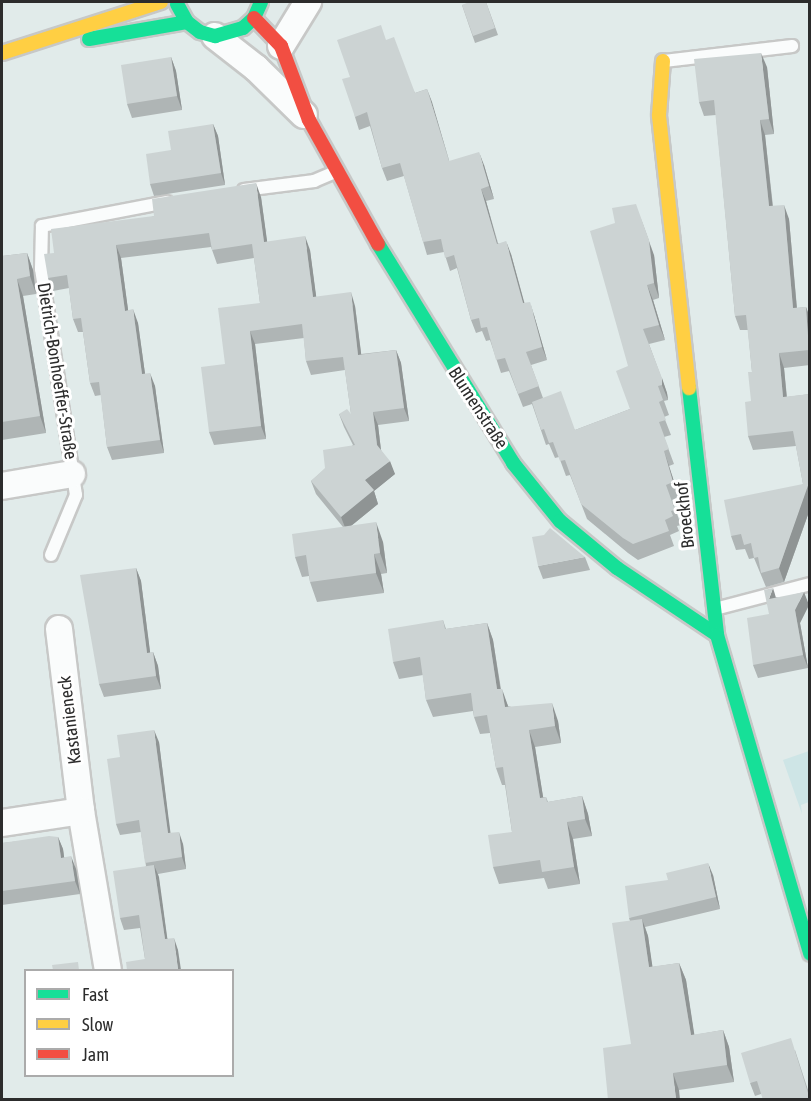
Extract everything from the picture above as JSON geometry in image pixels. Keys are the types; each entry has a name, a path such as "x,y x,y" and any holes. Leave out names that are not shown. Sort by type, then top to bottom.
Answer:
{"street":[{"path":"2,53 161,2"},
{"path":"176,2 186,22 200,32 215,36 243,28 254,18 263,2"},
{"path":"281,46 308,2"},
{"name":"Blumenstraße","path":"254,18 281,46 309,120 406,295 513,463 560,521 616,568 717,635"},
{"path":"28,46 146,32 186,22"},
{"name":"Blumenstraße","path":"215,36 255,68 309,120"},
{"name":"Broeckhof","path":"663,61 658,116 717,635 810,954"},
{"name":"Dietrich-Bonhoeffer-Straße","path":"2,486 72,474"},
{"name":"Kastanieneck","path":"60,629 81,811 108,969"},
{"path":"2,823 81,811"}],"lane":[{"path":"663,61 792,46"},
{"path":"234,192 314,181 338,171"},
{"name":"Dietrich-Bonhoeffer-Straße","path":"72,474 41,269 42,226 177,200"},
{"path":"51,555 76,495 72,474"},
{"path":"713,609 810,584"}],"shaded area":[{"path":"809,751 809,802 801,805 802,814 783,760"}],"building":[{"path":"469,2 486,2 495,28 473,36 462,5"},
{"path":"381,25 386,40 394,37 415,93 427,89 449,161 479,152 489,186 481,189 497,244 506,241 523,303 530,302 542,347 526,352 539,386 518,394 505,358 496,360 487,327 481,328 479,318 471,320 454,255 445,258 441,239 423,242 400,163 382,168 367,112 355,117 342,79 350,77 337,40"},
{"path":"761,53 769,119 760,120 769,206 784,205 793,308 806,307 809,350 779,353 783,397 810,394 810,480 779,568 761,573 758,557 754,558 751,543 744,545 741,534 731,536 724,500 803,484 793,431 748,436 745,402 751,401 748,372 752,372 746,315 735,316 714,100 699,102 694,59"},
{"path":"171,57 177,96 127,104 121,65"},
{"path":"213,124 221,173 150,184 146,154 171,150 168,131"},
{"path":"256,183 264,242 305,236 313,297 351,292 358,355 396,350 404,408 373,412 377,445 390,461 365,480 374,490 341,517 311,481 325,468 323,450 355,445 339,414 347,409 351,414 343,357 306,361 302,324 250,331 261,426 209,432 201,367 225,364 218,308 260,303 252,244 212,250 209,233 116,245 125,311 133,309 142,374 150,373 160,440 107,447 99,382 90,383 81,318 73,319 67,275 48,278 44,254 54,253 51,229 154,216 152,199"},
{"path":"636,204 649,240 654,283 647,285 659,325 643,329 662,378 662,385 658,386 663,400 659,402 666,420 659,422 669,449 664,451 673,482 666,485 675,510 671,511 673,516 665,520 669,531 633,544 581,504 565,460 560,461 553,442 549,443 544,429 541,430 532,402 561,391 575,430 630,409 616,371 628,366 590,231 615,223 612,208"},
{"path":"27,253 30,276 17,279 40,416 2,422 2,256"},
{"path":"376,522 380,553 374,554 376,573 310,582 306,555 295,557 292,534"},
{"path":"550,528 585,557 538,566 532,537 544,535"},
{"path":"136,568 147,653 153,652 156,676 99,684 80,575"},
{"path":"773,588 769,599 804,592 795,610 803,655 753,665 747,618 769,614 764,590"},
{"path":"443,620 445,629 487,623 497,689 502,689 505,707 552,703 555,726 529,730 540,798 546,797 547,802 582,796 585,819 567,822 574,867 542,872 540,860 493,867 488,835 512,832 503,767 496,768 487,715 474,717 471,693 426,700 420,657 393,662 388,629"},
{"path":"154,730 168,833 179,832 182,857 145,863 139,820 116,824 107,759 120,757 117,735"},
{"path":"49,836 58,837 61,858 71,856 75,881 2,891 2,843"},
{"path":"708,863 716,897 629,918 625,886 668,880 666,873"},
{"path":"154,865 165,939 174,938 178,969 127,969 126,962 145,959 139,915 120,918 113,871"},
{"path":"642,919 649,967 679,963 691,1035 723,1030 727,1065 673,1073 676,1100 608,1100 603,1048 631,1044 612,923"},
{"path":"78,962 79,969 53,969 52,965"},
{"path":"791,1038 808,1093 810,1092 810,1100 763,1100 757,1081 750,1083 741,1053"}],"traffic: fast":[{"path":"177,4 187,22 200,32 215,36 243,28 254,18 261,2"},
{"path":"89,39 187,22"},
{"path":"378,244 513,463 560,521 617,568 717,635"},
{"path":"689,388 717,635 810,954"}],"traffic: slow":[{"path":"2,53 161,2"},
{"path":"663,61 659,116 689,388"}],"traffic: jam":[{"path":"254,18 281,46 309,120 378,244"}]}
